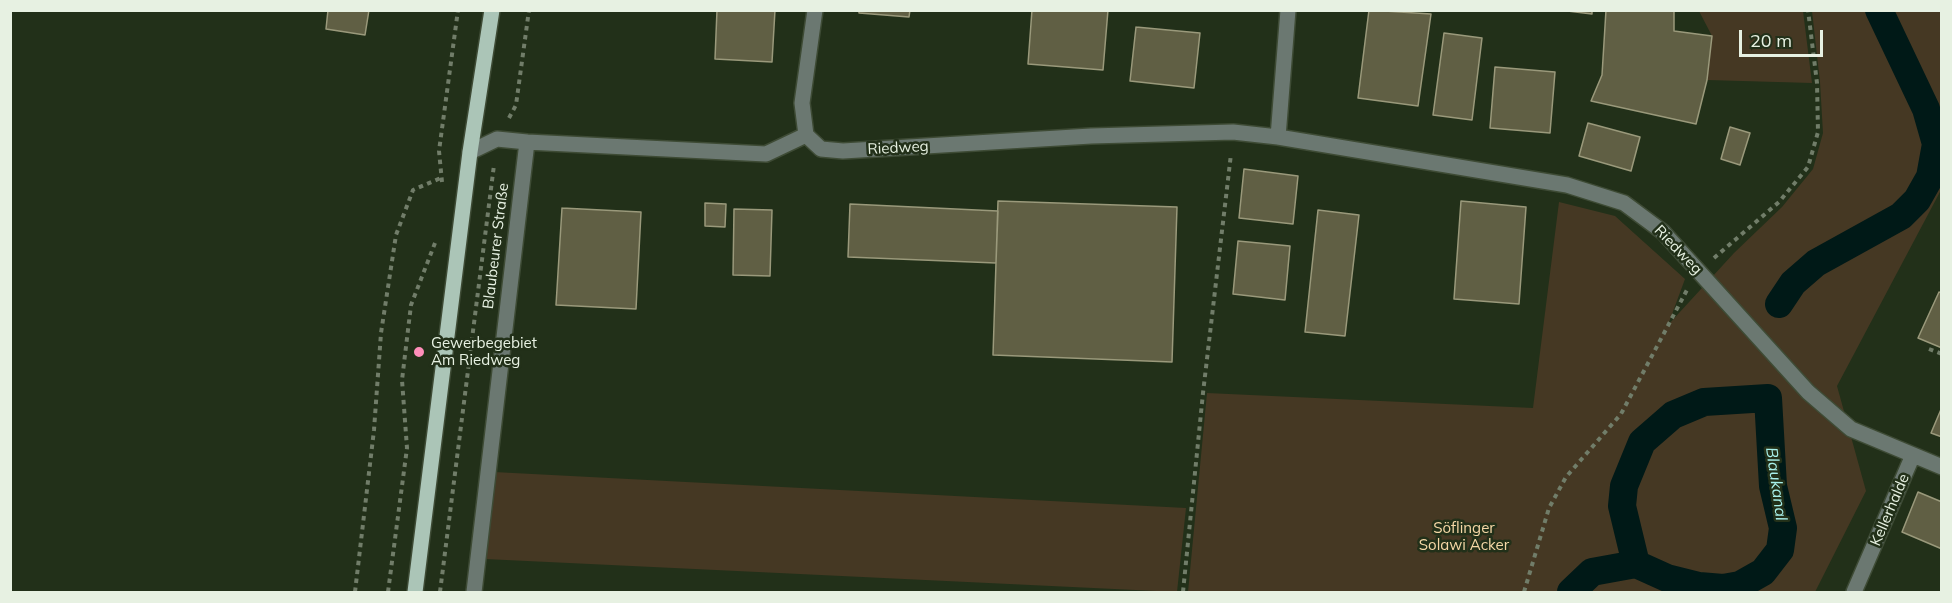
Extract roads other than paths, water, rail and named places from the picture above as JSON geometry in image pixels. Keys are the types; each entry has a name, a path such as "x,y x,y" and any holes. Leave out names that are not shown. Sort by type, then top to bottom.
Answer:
{"main road":[{"path":"414,592 467,172 492,10"}],"street":[{"path":"470,152 497,139 766,154 806,135 802,103 814,10"},
{"path":"1278,137 1288,10"},
{"name":"Riedweg","path":"806,135 821,149 843,151 1091,136 1233,132 1278,137 1567,185 1624,202 1663,232 1808,392 1851,429 1913,455"},
{"name":"Blaubeurer Straße","path":"474,592 527,142"},
{"name":"Kellerhalde","path":"1854,592 1913,455 1941,467"}],"waterway":[{"name":"Blaukanal","path":"1779,304 1793,283 1816,263 1901,216 1917,200 1930,177 1936,144 1926,109 1879,10"},
{"name":"Blaukanal","path":"1571,592 1592,572 1636,564 1667,578 1699,586 1723,588 1740,585 1763,572 1780,550 1783,528 1773,486 1768,398 1704,402 1673,415 1642,442 1624,486 1622,506 1636,564"}],"place":[{"name":"Gewerbegebiet Am Riedweg","path":"419,352"}],"park label":[{"name":"Söflinger Solawi Acker","path":"1464,536"}]}
